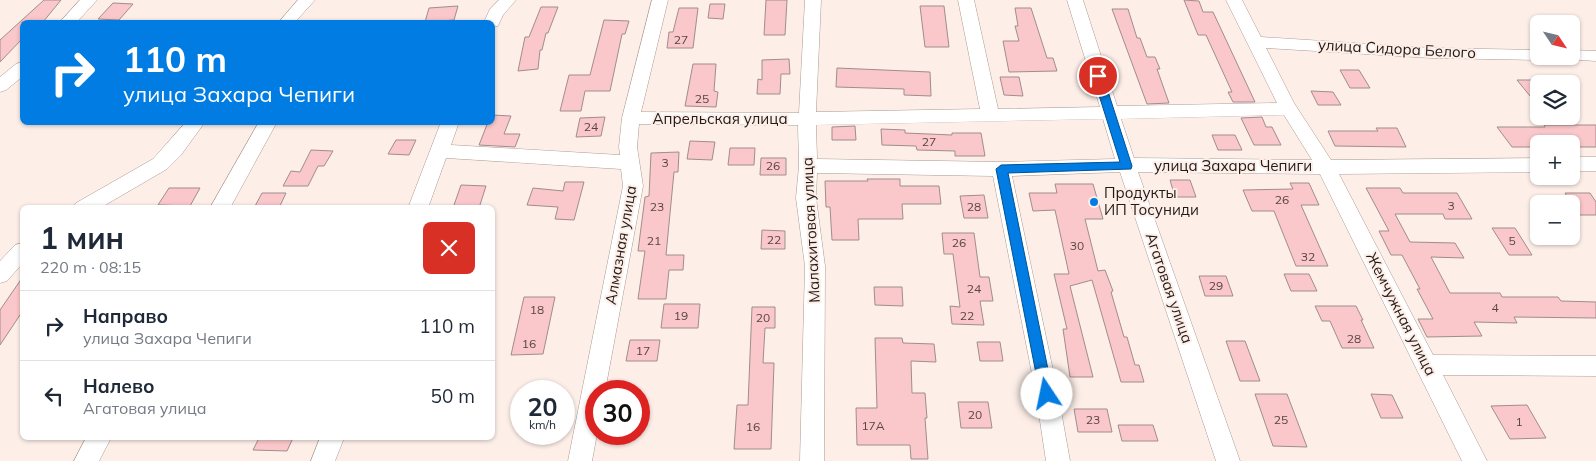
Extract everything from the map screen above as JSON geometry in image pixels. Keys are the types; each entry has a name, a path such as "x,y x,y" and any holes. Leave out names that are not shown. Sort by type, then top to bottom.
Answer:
{"street":[{"path":"70,20 88,0"},
{"path":"289,20 307,0"},
{"path":"493,20 496,13 508,0"},
{"name":"Алмазная улица","path":"580,461 633,186 628,147 631,118 660,0"},
{"name":"Малахитовая улица","path":"812,461 815,266 806,198 808,166 806,143 813,0"},
{"path":"966,0 990,114"},
{"name":"Агатовая улица","path":"1075,0 1127,166 1228,461"},
{"name":"Жемчужная улица","path":"1234,0 1289,109 1326,166 1475,461"},
{"name":"улица Сидора Белого","path":"1256,42 1432,53 1530,55"},
{"path":"1580,55 1596,56"},
{"path":"0,86 20,70"},
{"name":"Апрельская улица","path":"631,118 1110,114 1289,109"},
{"path":"88,205 160,164 194,125"},
{"path":"222,205 266,125"},
{"path":"419,205 449,125"},
{"path":"440,151 631,163"},
{"name":"улица Захара Чепиги","path":"808,166 1001,169 1164,164 1326,166 1530,165"},
{"path":"1580,164 1596,164"},
{"path":"1001,169 1047,394 1058,461"},
{"path":"0,275 20,253"},
{"path":"1427,365 1596,366"},
{"path":"86,461 98,440"},
{"path":"323,461 331,440"}],"building":[{"path":"44,0 61,0 45,20 22,20"},
{"path":"766,0 787,0 785,35 764,35"},
{"path":"1184,0 1199,1 1203,12 1213,12 1255,102 1233,102 1228,92 1232,92 1206,35 1198,35"},
{"path":"113,3 133,4 119,20 98,19"},
{"path":"710,4 725,4 723,19 708,18"},
{"path":"458,6 454,20 426,20 429,8"},
{"path":"920,6 944,6 949,47 925,47"},
{"path":"541,7 558,7 548,33 546,33 542,50 540,50 538,69 518,71 525,37 529,37"},
{"path":"679,8 698,8 693,48 667,48 669,32 673,32"},
{"path":"1015,8 1031,8 1047,58 1053,58 1057,71 1009,72 1003,41 1019,41 1015,26 1018,26"},
{"path":"1112,9 1128,9 1137,38 1140,38 1147,57 1155,57 1160,69 1157,69 1169,103 1147,104"},
{"path":"604,20 629,21 625,34 622,34 610,91 585,91 581,111 560,111 569,75 590,75"},
{"path":"20,22 20,41 0,62 0,40"},
{"path":"789,59 790,74 781,74 780,94 757,94 758,79 762,80 762,60"},
{"path":"693,64 716,64 714,91 718,92 716,107 685,106"},
{"path":"837,68 930,72 931,96 904,95 904,89 836,87"},
{"path":"1340,70 1359,70 1370,88 1350,88"},
{"path":"1000,77 1019,77 1023,96 1004,95"},
{"path":"1517,80 1530,80 1530,96"},
{"path":"1311,91 1333,92 1341,105 1318,105"},
{"path":"495,115 511,116 504,134 520,134 515,147 479,145 487,125 495,125"},
{"path":"605,117 601,136 576,137 580,118"},
{"path":"1262,117 1266,127 1272,127 1281,145 1254,145 1241,118"},
{"path":"1544,125 1596,125 1596,147 1580,147 1580,135 1530,135 1530,147 1512,147 1497,127 1545,127"},
{"path":"855,126 856,140 832,140 832,127"},
{"path":"1376,128 1397,128 1406,147 1335,146 1328,131 1378,131"},
{"path":"881,129 905,130 905,133 952,135 952,133 981,133 985,156 955,156 955,151 917,150 916,146 882,145"},
{"path":"1212,135 1235,135 1242,150 1218,150"},
{"path":"396,140 416,140 409,155 388,154"},
{"path":"690,141 715,142 712,160 687,159"},
{"path":"730,148 755,148 754,165 728,165"},
{"path":"311,150 333,151 324,166 318,166 308,186 283,186 291,171 300,172"},
{"path":"679,152 678,172 674,172 666,255 684,255 683,270 669,270 666,299 638,299 645,251 638,251 645,197 649,196 651,153"},
{"path":"761,158 786,158 786,175 760,175"},
{"path":"867,179 900,179 900,186 939,186 941,204 902,204 903,219 858,219 859,240 832,240 830,207 826,207 825,181 868,181"},
{"path":"1170,180 1190,180 1196,197 1175,197"},
{"path":"565,182 584,182 574,220 555,219 558,207 527,205 533,188 563,191"},
{"path":"1290,183 1309,183 1319,205 1301,205 1328,266 1296,266 1274,211 1252,211 1243,190 1293,189"},
{"path":"1055,184 1093,184 1103,219 1085,219 1098,271 1105,270 1113,291 1111,292 1124,337 1127,337 1135,365 1139,365 1144,382 1121,382 1092,280 1070,286 1093,377 1070,377 1063,329 1067,329 1054,274 1069,274 1055,210 1033,211 1029,193 1057,193"},
{"path":"461,185 486,186 480,205 454,205"},
{"path":"169,188 200,188 191,205 158,205"},
{"path":"1366,188 1400,188 1403,193 1457,193 1472,219 1445,219 1443,214 1395,214 1410,242 1455,243 1464,258 1431,257 1450,293 1500,293 1502,297 1558,297 1561,301 1596,302 1596,318 1514,317 1517,323 1474,322 1482,336 1427,337 1418,319 1433,319 1402,255 1391,255 1379,231 1389,231"},
{"path":"262,193 286,193 280,205 256,205"},
{"path":"1565,193 1590,193 1596,202 1596,215 1580,215 1580,195 1566,195"},
{"path":"984,195 988,218 964,218 960,196"},
{"path":"1492,228 1515,228 1532,255 1509,255"},
{"path":"762,230 785,231 785,249 761,249"},
{"path":"942,233 974,233 980,277 989,277 993,301 980,301 984,325 952,324 950,306 960,307 953,254 944,254"},
{"path":"1284,274 1309,274 1317,291 1291,291"},
{"path":"1199,276 1226,276 1233,296 1205,296"},
{"path":"20,281 20,315 0,345 0,310"},
{"path":"874,287 902,287 903,306 875,305"},
{"path":"524,297 555,297 543,354 511,355"},
{"path":"664,304 700,304 698,328 661,328"},
{"path":"1315,306 1356,306 1374,348 1342,348 1330,321 1322,321"},
{"path":"752,307 775,307 775,328 765,328 763,363 774,363 771,449 734,449 737,405 748,405"},
{"path":"875,338 902,338 903,343 934,344 936,362 911,361 912,393 925,393 928,459 911,459 910,445 857,445 856,408 877,408"},
{"path":"630,340 660,340 657,361 626,361"},
{"path":"1226,341 1245,341 1260,381 1240,381"},
{"path":"977,342 1000,342 1003,361 980,361"},
{"path":"1255,394 1287,394 1307,447 1273,446"},
{"path":"1371,394 1392,395 1403,418 1381,418"},
{"path":"958,402 988,402 992,428 961,428"},
{"path":"1527,405 1546,438 1510,439 1491,406"},
{"path":"1074,409 1107,409 1112,432 1078,432"},
{"path":"1118,425 1153,425 1158,441 1122,441"},
{"path":"258,440 292,440 287,451 253,450"}],"place":[{"name":"Продукты ИП Тосуниди","path":"1094,202"}],"route":[{"path":"1047,394 1001,169 1127,166 1098,76"}]}
